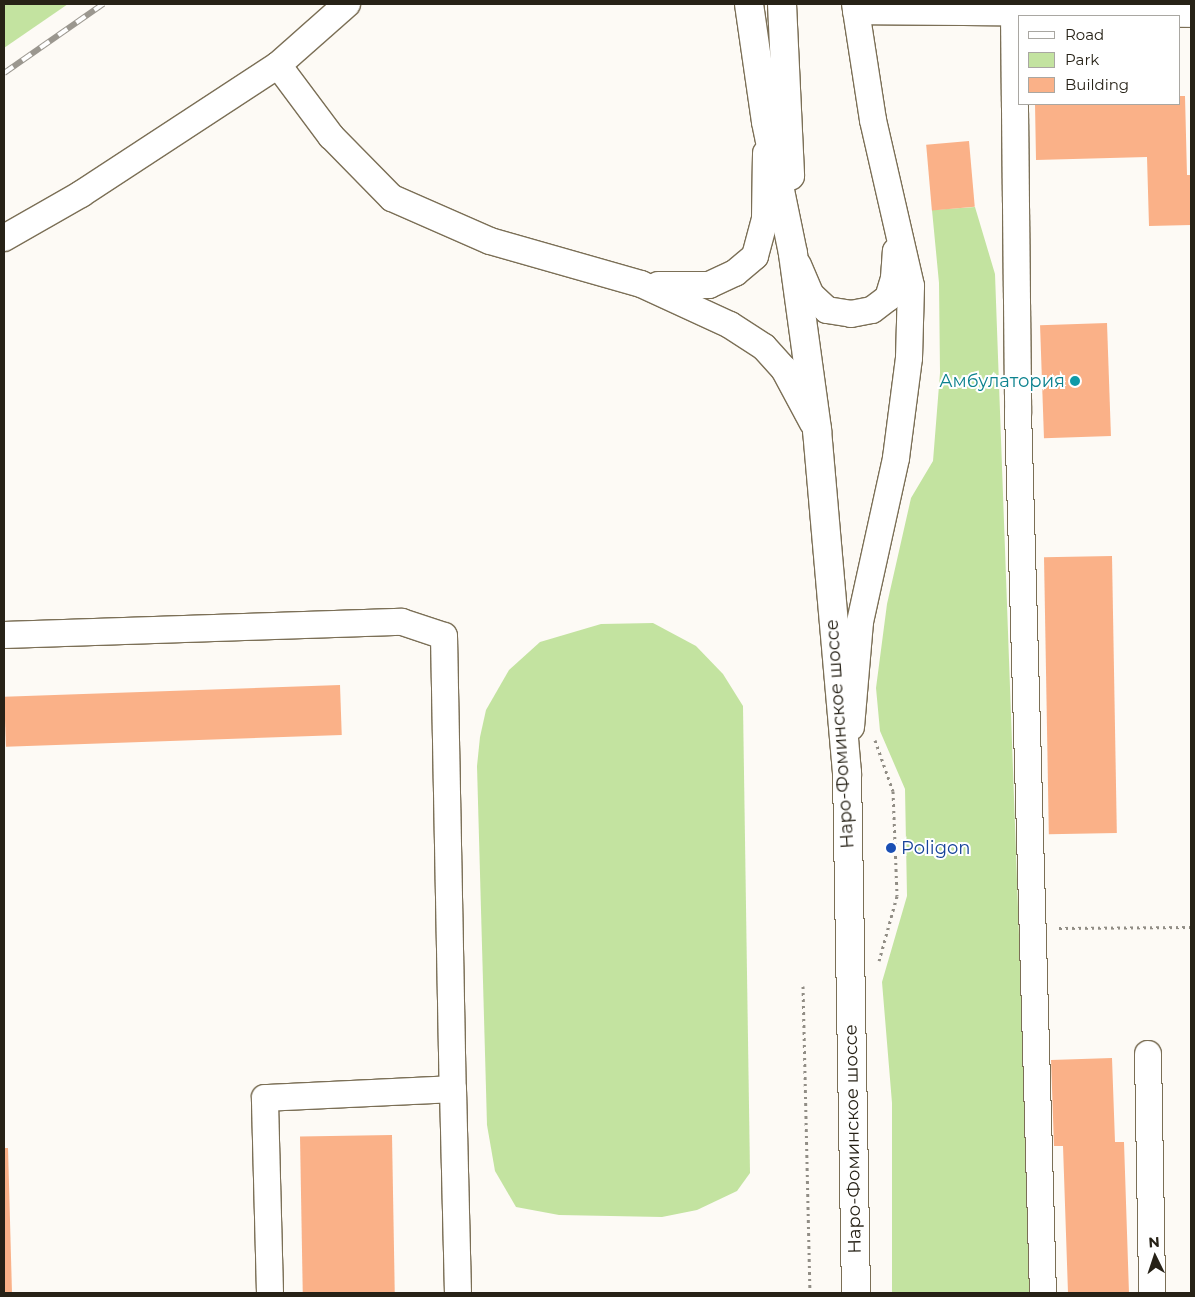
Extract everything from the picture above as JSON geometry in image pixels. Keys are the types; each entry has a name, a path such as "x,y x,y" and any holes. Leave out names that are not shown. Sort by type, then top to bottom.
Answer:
{"main road":[{"name":"Наро-Фоминское шоссе","path":"747,4 766,122 792,246 817,430 847,773 856,1293"},
{"name":"Наро-Фоминское шоссе","path":"782,4 789,116 792,246"}],"street":[{"path":"4,238 81,194 278,66 347,4"},
{"path":"847,773 860,622 896,458 909,358 911,286 873,120 856,7 1014,14 1191,14"},
{"path":"1014,14 1018,401 1043,1293"},
{"path":"278,66 331,136 392,198 490,241 641,284 730,325 764,347 784,368 817,430"},
{"path":"641,284 709,285 735,274 754,256 766,218 766,122"},
{"path":"792,246 811,294 827,310 851,314 872,310 888,298 894,278 897,225"},
{"path":"4,634 402,622 444,636 452,1089 458,1293"},
{"path":"1148,1054 1152,1293"},
{"path":"270,1293 265,1098 452,1089"}],"path":[{"path":"1033,929 1191,927"},
{"path":"803,986 810,1293"}],"green space":[{"path":"4,4 68,4 4,48"},
{"path":"975,207 995,274 1032,1293 892,1293 892,1103 882,982 907,896 905,789 880,731 876,688 887,604 911,498 933,461 940,373 939,283 932,210"},
{"path":"653,623 696,646 723,674 743,706 750,1173 737,1191 697,1210 662,1217 559,1215 516,1207 495,1171 487,1125 477,766 480,737 486,710 509,670 540,642 601,624"}],"building":[{"path":"1180,96 1185,96 1187,175 1191,175 1191,225 1149,226 1147,157 1036,160 1035,105 1180,105"},
{"path":"969,141 975,207 932,210 926,145"},
{"name":"Амбулатория","path":"1107,323 1111,436 1044,438 1040,325"},
{"path":"1112,556 1117,833 1049,834 1044,557"},
{"path":"340,685 342,735 6,747 4,697"},
{"path":"1112,1058 1115,1142 1124,1142 1129,1293 1068,1293 1063,1146 1054,1146 1051,1060"},
{"path":"392,1135 395,1293 303,1293 300,1137"},
{"path":"4,1148 8,1148 12,1293 4,1293"}],"railway":[{"path":"4,73 103,4"}],"place":[{"name":"Амбулатория","path":"1075,381"},
{"name":"Poligon","path":"891,848"}]}
